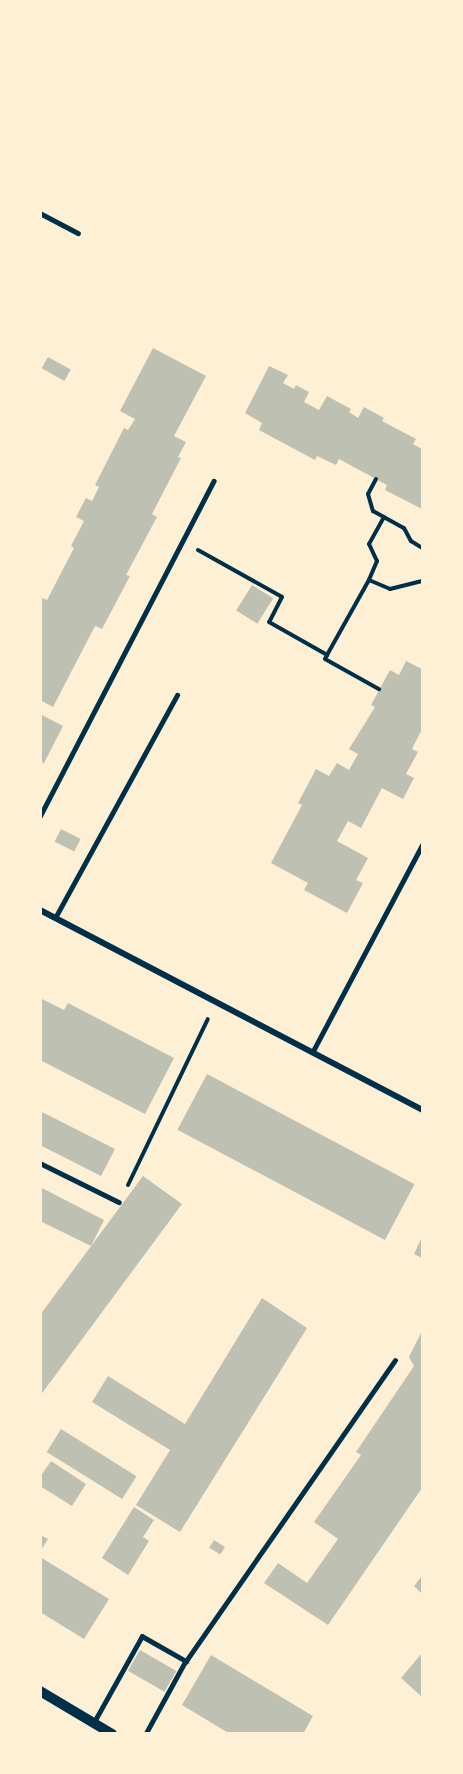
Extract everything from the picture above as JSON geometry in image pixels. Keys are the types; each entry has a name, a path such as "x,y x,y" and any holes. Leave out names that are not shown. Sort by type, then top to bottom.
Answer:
{"street":[{"path":"40,910 423,1110"},
{"path":"40,1691 112,1734"}],"lane":[{"path":"40,213 78,233"},
{"path":"40,816 214,481"},
{"path":"56,918 177,696"},
{"path":"313,1051 423,845"},
{"path":"40,1163 119,1202"},
{"path":"146,1734 186,1661 396,1360"},
{"path":"94,1722 142,1636 186,1661"}],"path":[{"path":"376,479 368,494 373,511 404,528 411,541 423,548"},
{"path":"380,689 325,659 369,580 377,561 369,544 384,517"},
{"path":"191,546 282,597 268,622 327,655"},
{"path":"369,580 390,589 423,581"},
{"path":"119,1202 217,1002"}],"building":[{"path":"153,348 206,376 174,436 186,442 178,457 181,458 152,514 157,517 126,575 130,576 102,629 95,626 53,707 40,700 40,597 47,600 74,548 71,546 84,521 76,517 86,498 92,501 99,487 95,485 124,428 128,430 135,419 120,411"},
{"path":"48,357 71,370 64,381 42,368"},
{"path":"269,366 288,375 283,383 294,389 296,385 309,392 304,402 319,410 327,396 351,409 349,412 358,418 364,407 384,418 382,421 416,439 413,444 422,449 422,509 385,490 387,485 339,459 336,465 317,456 315,460 259,430 262,423 245,413"},
{"path":"252,585 273,598 257,624 236,610"},
{"path":"406,661 422,669 422,729 412,749 418,752 406,774 414,778 403,799 382,788 361,828 348,821 337,841 368,858 356,880 363,883 347,913 304,890 308,883 271,863 302,805 298,803 316,769 329,776 337,763 349,770 358,754 349,749 375,707 371,705 390,670 399,675"},
{"path":"40,714 63,726 44,763 40,762"},
{"path":"61,829 81,839 74,851 55,841"},
{"path":"40,998 64,1010 68,1003 174,1058 145,1114 40,1060"},
{"path":"207,1074 414,1184 385,1240 177,1130"},
{"path":"40,1111 115,1149 101,1176 40,1145"},
{"path":"143,1176 182,1204 40,1396 40,1315"},
{"path":"40,1187 104,1220 91,1246 40,1221"},
{"path":"422,1237 422,1258 414,1254"},
{"path":"262,1298 307,1328 180,1532 136,1505 170,1450 92,1402 108,1376 185,1424"},
{"path":"422,1331 422,1488 328,1625 264,1583 278,1563 307,1583 338,1539 314,1522 361,1455 356,1452 414,1366 409,1357"},
{"path":"61,1429 136,1476 122,1499 47,1452"},
{"path":"51,1461 86,1484 72,1506 40,1486 40,1477"},
{"path":"134,1507 154,1520 143,1537 149,1541 128,1575 102,1558"},
{"path":"40,1535 48,1539 40,1552"},
{"path":"214,1540 225,1547 220,1555 209,1548"},
{"path":"40,1557 109,1599 84,1639 40,1612"},
{"path":"422,1576 422,1594 414,1586"},
{"path":"140,1650 176,1671 164,1692 128,1671"},
{"path":"422,1653 422,1697 401,1678"},
{"path":"211,1655 313,1716 303,1734 230,1734 182,1705"}]}
